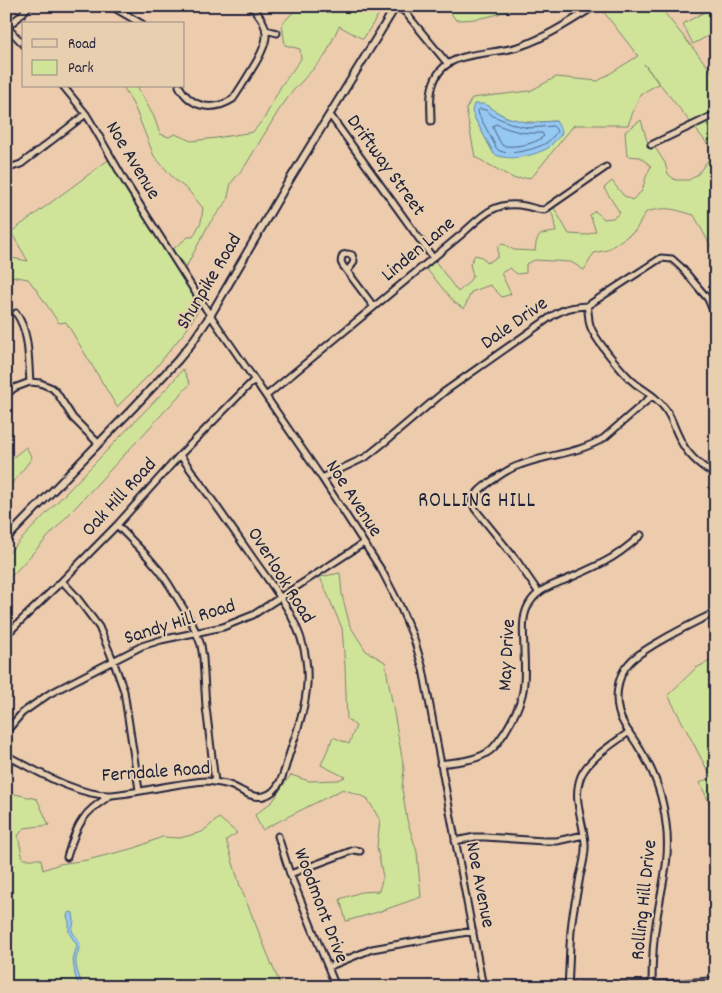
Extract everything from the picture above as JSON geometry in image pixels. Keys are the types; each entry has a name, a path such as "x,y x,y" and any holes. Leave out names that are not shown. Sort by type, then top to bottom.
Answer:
{"main road":[{"name":"Shunpike Road","path":"6,539 178,360 191,344 210,316 246,252 396,6"},
{"path":"531,987 684,984 716,981"}],"street":[{"path":"22,43 7,27 29,6"},
{"path":"112,6 139,22"},
{"path":"180,88 185,95 202,106 212,106 228,102 238,93 262,53 266,40 266,30 261,18 250,6"},
{"path":"396,6 405,12 447,63"},
{"path":"431,121 432,87 438,74 447,63 465,56 508,50 538,40 595,6"},
{"path":"266,30 277,33"},
{"name":"Noe Avenue","path":"65,88 86,114 126,183 210,316 322,478 394,593 414,639 423,670 483,987"},
{"path":"6,169 21,164 86,114"},
{"path":"651,145 716,114"},
{"name":"Driftway Street","path":"330,115 433,258"},
{"name":"Linden Lane","path":"266,396 485,213 511,204 544,210 606,167"},
{"name":"Dale Drive","path":"322,478 366,456 444,392 552,316 562,310 587,306 661,258 672,259 681,267 708,299 716,318"},
{"path":"347,271 374,307"},
{"path":"587,306 590,326 596,339 624,373 667,411 679,438 693,458 704,468 716,475"},
{"path":"16,313 21,320 27,339 30,382"},
{"name":"Oak Hill Road","path":"6,635 62,581 180,455 254,380"},
{"path":"6,395 14,388 30,382 40,383 55,390 73,418 98,443"},
{"path":"641,535 605,562 547,587 539,593 528,575 472,502 481,489 504,473 520,465 579,450 597,443 652,396"},
{"name":"Overlook Road","path":"180,455 280,598 303,642 307,662 308,686 294,739 279,784"},
{"path":"116,525 160,571 196,632 203,658 206,706 215,782"},
{"name":"Sandy Hill Road","path":"6,732 22,713 49,694 142,646 161,640 223,627 254,615 364,543"},
{"path":"62,581 75,594 98,627 114,660 124,691 140,790"},
{"name":"May Drive","path":"440,764 474,758 487,753 497,744 518,710 525,685 524,616 532,599 539,593"},
{"name":"Rolling Hill Drive","path":"652,985 652,950 666,868 668,834 657,783 646,759 619,714 616,702 618,688 620,678 629,662 663,639 716,612"},
{"path":"568,986 570,939 585,846 577,799 578,786 584,770 593,760 629,732"},
{"name":"Ferndale Road","path":"6,755 67,786 87,792 111,795 200,782 215,782 231,786 257,797 266,796 279,784"},
{"path":"67,857 72,838 83,819 94,807 111,795"},
{"path":"455,841 485,837 544,841 568,839 584,835"},
{"name":"Woodmont Drive","path":"278,836 290,874 336,987"},
{"path":"290,874 354,850 360,851"},
{"path":"328,967 372,949 473,931"}],"green space":[{"path":"299,6 384,6 363,39 339,26 325,56 292,92 245,166 231,183 227,201 209,224 186,267 172,250 188,237 193,237 201,222 203,208 154,156 135,108 124,88 138,88 154,117 160,134 169,137 175,134 191,141 253,132 265,117 281,86 301,59 300,49 285,45 282,24"},
{"path":"445,6 517,6 488,17 456,20"},
{"path":"599,6 659,6 716,77 716,256 694,215 670,209 653,210 646,212 635,231 607,250 594,253 584,270 571,262 535,260 526,264 526,273 517,274 510,268 501,273 511,294 502,297 490,285 471,292 464,309 454,302 425,267 435,261 458,292 473,276 470,264 475,255 482,257 487,263 498,257 498,246 503,244 514,250 535,251 540,235 556,232 550,210 554,208 569,234 586,235 596,231 590,215 595,211 604,219 613,218 620,213 604,188 612,181 623,195 632,200 642,191 651,166 640,157 627,156 625,132 641,120 647,141 656,149 665,163 668,174 675,180 689,180 698,174 714,152 644,64 659,84 640,94 628,125 574,125 532,177 515,179 475,157 466,109 472,98 530,91 556,77 598,81 638,56","holes":["489,106 497,112 517,120 535,122 556,121 561,135 549,147 494,154 474,117"]},
{"path":"705,6 716,6 716,46 708,36 693,44 683,24 706,11"},
{"path":"111,158 202,304 187,329 153,371 117,407 66,322 59,323 28,279 11,276 6,283 6,257 28,261 11,232"},
{"path":"183,369 190,384 6,582 6,556 169,386"},
{"path":"26,447 32,458 6,491 6,463"},
{"path":"340,573 342,595 350,626 366,651 385,662 404,769 402,789 407,820 417,852 421,897 346,921 340,899 361,892 379,891 383,877 377,847 380,820 367,798 343,789 262,830 255,815 273,801 291,775 309,781 338,780 345,777 321,765 333,737 349,744 356,726 347,719 342,628 320,577"},
{"path":"716,658 716,817 700,783 711,777 668,695 696,668"},
{"path":"6,792 37,799 49,825 24,828 18,836 23,859 41,859 43,870 59,864 87,860 135,848 162,837 180,838 202,832 219,818 237,833 226,840 240,886 281,987 6,987"}],"water":[{"path":"474,104 484,104 506,117 529,123 556,121 562,131 548,148 521,157 507,158 500,156 494,154 474,117 472,111"},
{"path":"72,912 74,921 72,931 80,943 76,966 83,987 79,987 75,975 73,960 77,945 69,933 67,917 68,913"}],"district":[{"name":"ROLLING HILL","path":"477,502"}]}
